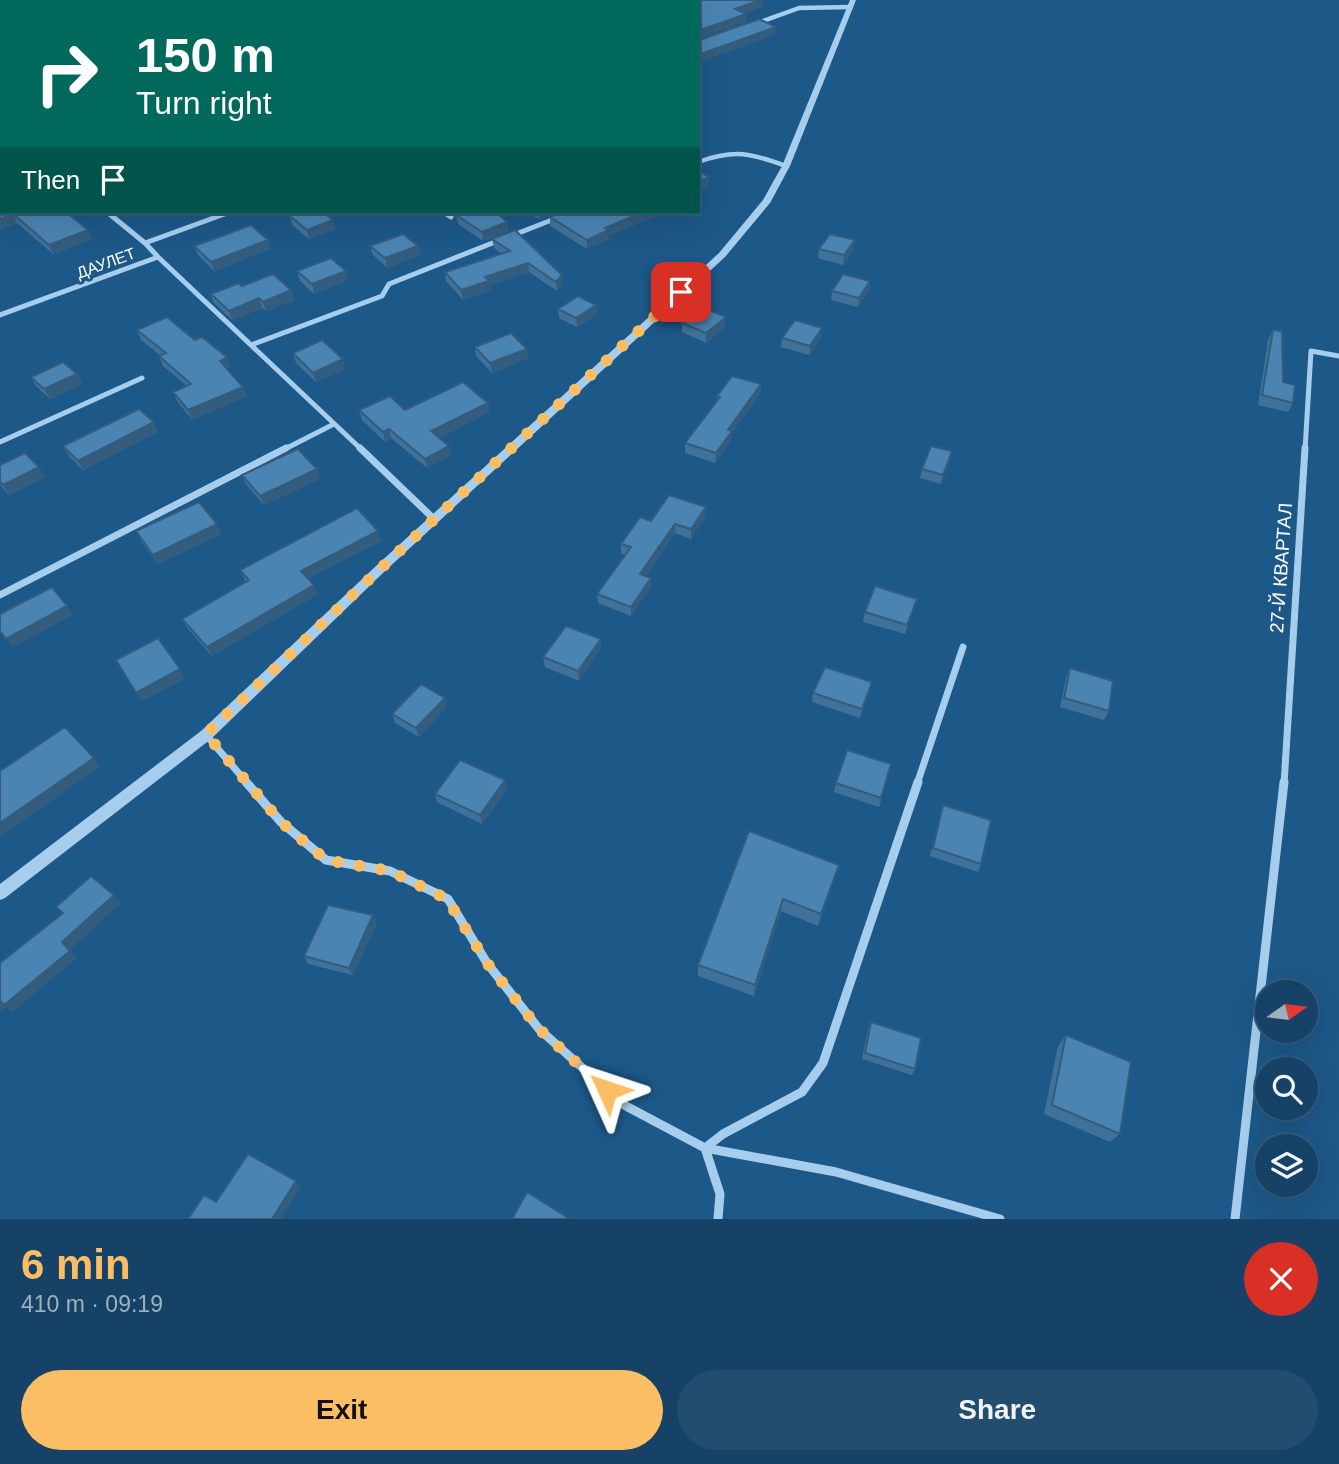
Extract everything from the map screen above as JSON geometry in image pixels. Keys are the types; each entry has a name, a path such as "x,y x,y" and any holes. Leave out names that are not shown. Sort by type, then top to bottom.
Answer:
{"street":[{"path":"790,0 799,8"},
{"path":"0,893 206,734 434,519 722,255 767,201 786,166 852,4 799,8 749,26"},
{"path":"700,161 727,151 746,150 786,166"},
{"path":"109,214 145,243"},
{"name":"ДАУЛЕТ","path":"0,315 158,257 145,243 225,214"},
{"path":"446,214 451,217"},
{"path":"251,345 382,296 389,284 567,214"},
{"path":"158,257 434,519"},
{"name":"27-Й КВАРТАЛ","path":"1235,1219 1282,816 1311,351 1339,356"},
{"path":"0,442 142,378"},
{"path":"0,595 334,424"},
{"path":"705,1148 723,1134 802,1092 823,1063 963,647"},
{"path":"206,734 281,822 326,860 390,871 447,899 487,963 539,1029 624,1105 705,1148 836,1172 1000,1219"},
{"path":"705,1148 720,1194 718,1219"}],"building":[{"path":"700,0 761,0 735,9 746,14 700,30"},
{"path":"759,19 776,27 700,54 700,40"},
{"path":"700,172 709,177 700,181"},
{"path":"0,214 13,214 0,219"},
{"path":"13,214 68,214 88,230 49,245"},
{"path":"325,214 333,220 307,230 290,216"},
{"path":"498,214 507,222 482,232 456,215"},
{"path":"558,214 638,214 605,228 609,230 587,240 550,217"},
{"path":"251,225 268,240 211,262 194,246"},
{"path":"515,230 562,275 556,282 528,263 485,277 489,281 461,290 445,272 510,251 492,239"},
{"path":"403,234 418,246 385,258 370,246"},
{"path":"830,234 855,240 844,255 819,249"},
{"path":"331,258 346,271 312,284 297,271"},
{"path":"273,274 291,290 263,302 259,298 229,311 211,294 239,283 242,286"},
{"path":"843,274 870,281 859,298 832,291"},
{"path":"578,296 596,305 576,318 558,309"},
{"path":"702,307 726,317 706,333 682,323"},
{"path":"167,317 195,340 202,337 227,357 220,361 243,387 188,410 173,392 191,384 159,356 166,353 137,330"},
{"path":"795,320 822,328 810,346 782,338"},
{"path":"1273,330 1282,331 1283,382 1295,385 1293,403 1262,395"},
{"path":"511,333 527,349 490,363 475,347"},
{"path":"322,340 343,359 313,373 293,353"},
{"path":"63,362 77,374 44,389 31,377"},
{"path":"732,376 761,384 728,430 732,431 716,453 685,443 720,397 717,396"},
{"path":"463,382 488,403 431,431 449,446 425,459 389,429 383,432 359,410 390,396 405,410"},
{"path":"139,409 154,422 78,461 63,446"},
{"path":"931,446 952,451 943,475 922,469"},
{"path":"298,449 317,469 260,496 242,475"},
{"path":"25,453 39,467 3,485 0,482 0,465"},
{"path":"669,495 706,507 691,529 675,524 640,574 651,578 631,607 597,594 631,547 621,544 640,517 651,521"},
{"path":"199,502 217,524 153,555 136,531"},
{"path":"357,508 378,531 301,571 314,585 207,647 182,619 249,580 240,570"},
{"path":"875,586 917,599 907,625 865,612"},
{"path":"52,587 67,606 6,639 0,631 0,614"},
{"path":"566,626 601,639 578,671 543,657"},
{"path":"158,638 180,669 136,693 116,660"},
{"path":"825,667 872,682 862,709 813,693"},
{"path":"1070,668 1113,681 1109,711 1064,698"},
{"path":"421,684 445,698 416,728 392,714"},
{"path":"65,727 94,758 0,823 0,771"},
{"path":"847,750 891,764 881,798 836,783"},
{"path":"460,760 505,780 480,815 435,794"},
{"path":"943,805 991,820 981,864 933,848"},
{"path":"749,831 839,865 821,914 783,899 755,985 698,965"},
{"path":"91,876 114,895 62,942 70,951 4,1005 0,1000 0,963 63,913 56,907"},
{"path":"328,905 373,915 349,968 304,956"},
{"path":"871,1022 921,1038 915,1069 865,1053"},
{"path":"1066,1035 1131,1062 1120,1134 1052,1105"},
{"path":"248,1154 296,1181 272,1219 188,1219 204,1195 216,1202"},
{"path":"527,1192 570,1219 512,1219"}],"route":[{"path":"607,1090 539,1029 487,963 447,899 390,871 326,860 281,822 206,734 380,569 681,292"}]}
